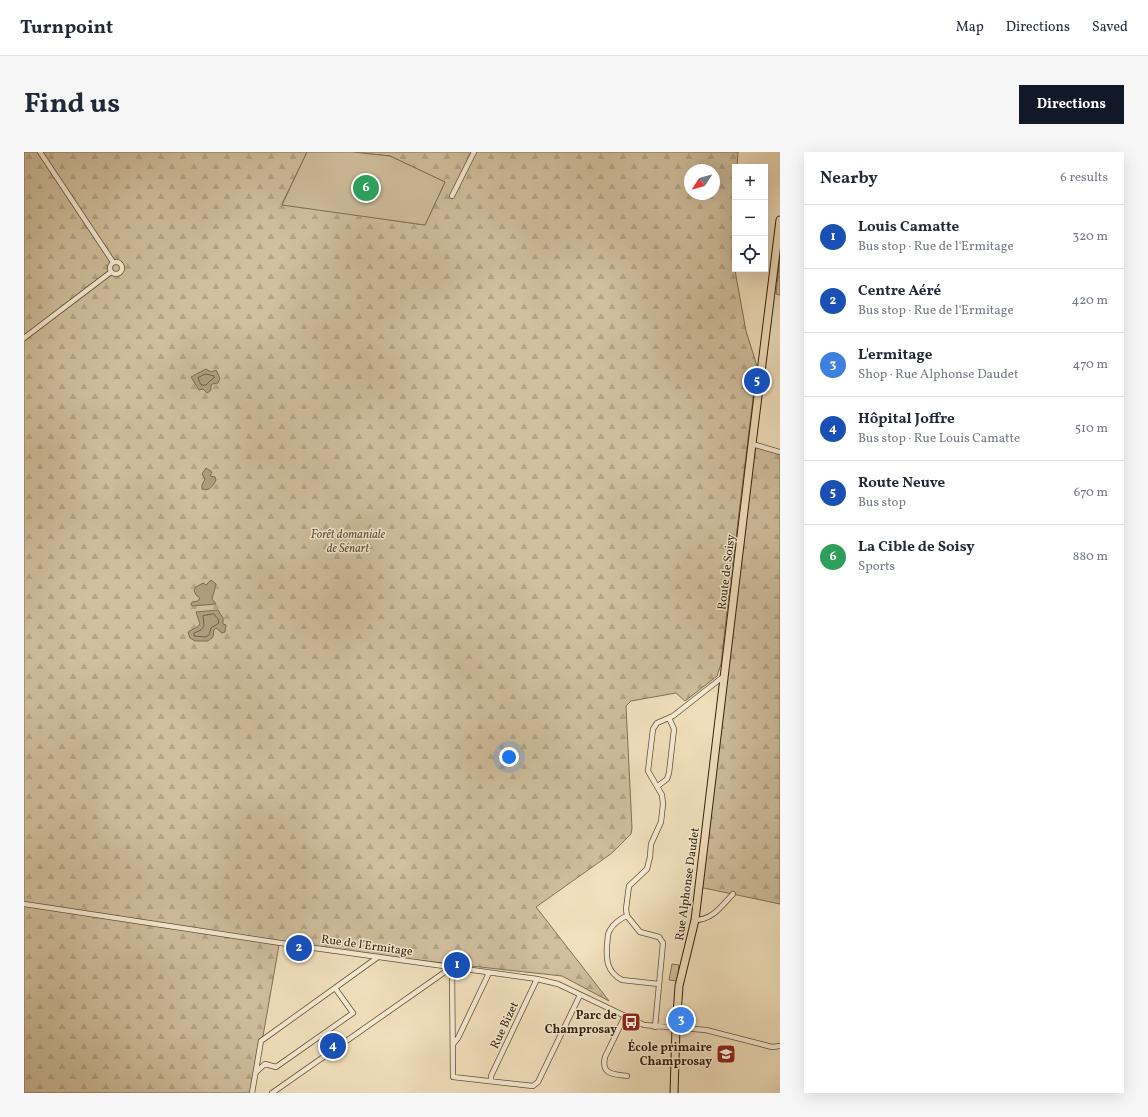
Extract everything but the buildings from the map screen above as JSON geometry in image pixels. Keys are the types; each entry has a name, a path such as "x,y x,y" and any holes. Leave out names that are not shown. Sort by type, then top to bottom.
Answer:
{"main road":[{"name":"Route de Soisy","path":"721,702 780,220"},
{"name":"Rue Alphonse Daudet","path":"674,1093 679,986 695,920 721,702"}],"street":[{"path":"40,152 113,262"},
{"path":"452,196 474,152"},
{"path":"112,272 115,274 119,273 122,268 120,263 117,261 113,262"},
{"path":"112,272 110,266 113,262"},
{"path":"24,338 112,272"},
{"path":"752,444 780,452"},
{"path":"655,1027 663,943 659,937 640,932 627,916 626,909 629,886 647,869 652,844 660,826 663,800 662,795 648,771 652,732 657,723 670,718 724,676"},
{"path":"658,786 667,779 669,773 674,729 670,718"},
{"path":"695,920 702,920 709,917 733,894"},
{"name":"Rue de l'Ermitage","path":"24,904 536,979 558,984 644,1025 706,1030 772,1047 780,1046"},
{"path":"627,916 622,918 609,930 606,958 607,963 618,978 622,980 659,984"},
{"path":"252,1093 261,1041 378,957"},
{"path":"452,967 453,1077 533,1086 536,1085 580,995"},
{"path":"272,1093 452,967"},
{"path":"453,1045 458,1038 489,973"},
{"name":"Rue Bizet","path":"491,1081 491,1076 536,979"},
{"path":"256,1072 265,1064 276,1067 353,1013 335,988"},
{"path":"625,1016 604,1057 603,1063 604,1067 611,1074 626,1076"}],"green space":[{"name":"Forêt domaniale de Sénart","path":"24,152 307,152 282,204 425,225 445,182 390,156 353,152 738,152 737,164 732,164 732,272 735,272 746,331 757,366 721,664 717,676 685,701 676,693 631,701 626,706 632,828 631,834 612,853 536,907 609,1001 562,976 279,945 253,1093 24,1093"},
{"path":"307,152 353,152 390,156 445,182 425,225 282,205"},
{"path":"780,256 780,295 776,294"},
{"path":"752,444 780,452 780,904 699,887"},
{"path":"672,964 679,965 677,981 669,980"}],"water":[{"path":"206,369 211,372 216,370 220,378 218,383 212,384 211,390 207,393 203,389 199,390 191,377"},
{"path":"206,468 212,472 210,476 215,477 216,480 210,488 204,490 202,489 202,485 205,479 202,474"},
{"path":"211,580 216,584 212,599 216,604 192,606 192,602 198,601 200,598 196,595 194,590 196,587 203,583 206,585"},
{"path":"218,610 223,618 223,624 226,625 225,632 222,633 216,628 214,630 213,637 208,641 195,641 190,638 188,632 200,624 196,612"}],"place":[{"name":"La Cible de Soisy","path":"366,188"},
{"name":"Route Neuve","path":"757,381"},
{"name":"Centre Aéré","path":"299,948"},
{"name":"Louis Camatte","path":"457,965"},
{"name":"L'ermitage","path":"681,1020"},
{"name":"Parc de Champrosay","path":"631,1022"},
{"name":"Hôpital Joffre","path":"333,1046"},
{"name":"École primaire Champrosay","path":"726,1054"}]}
